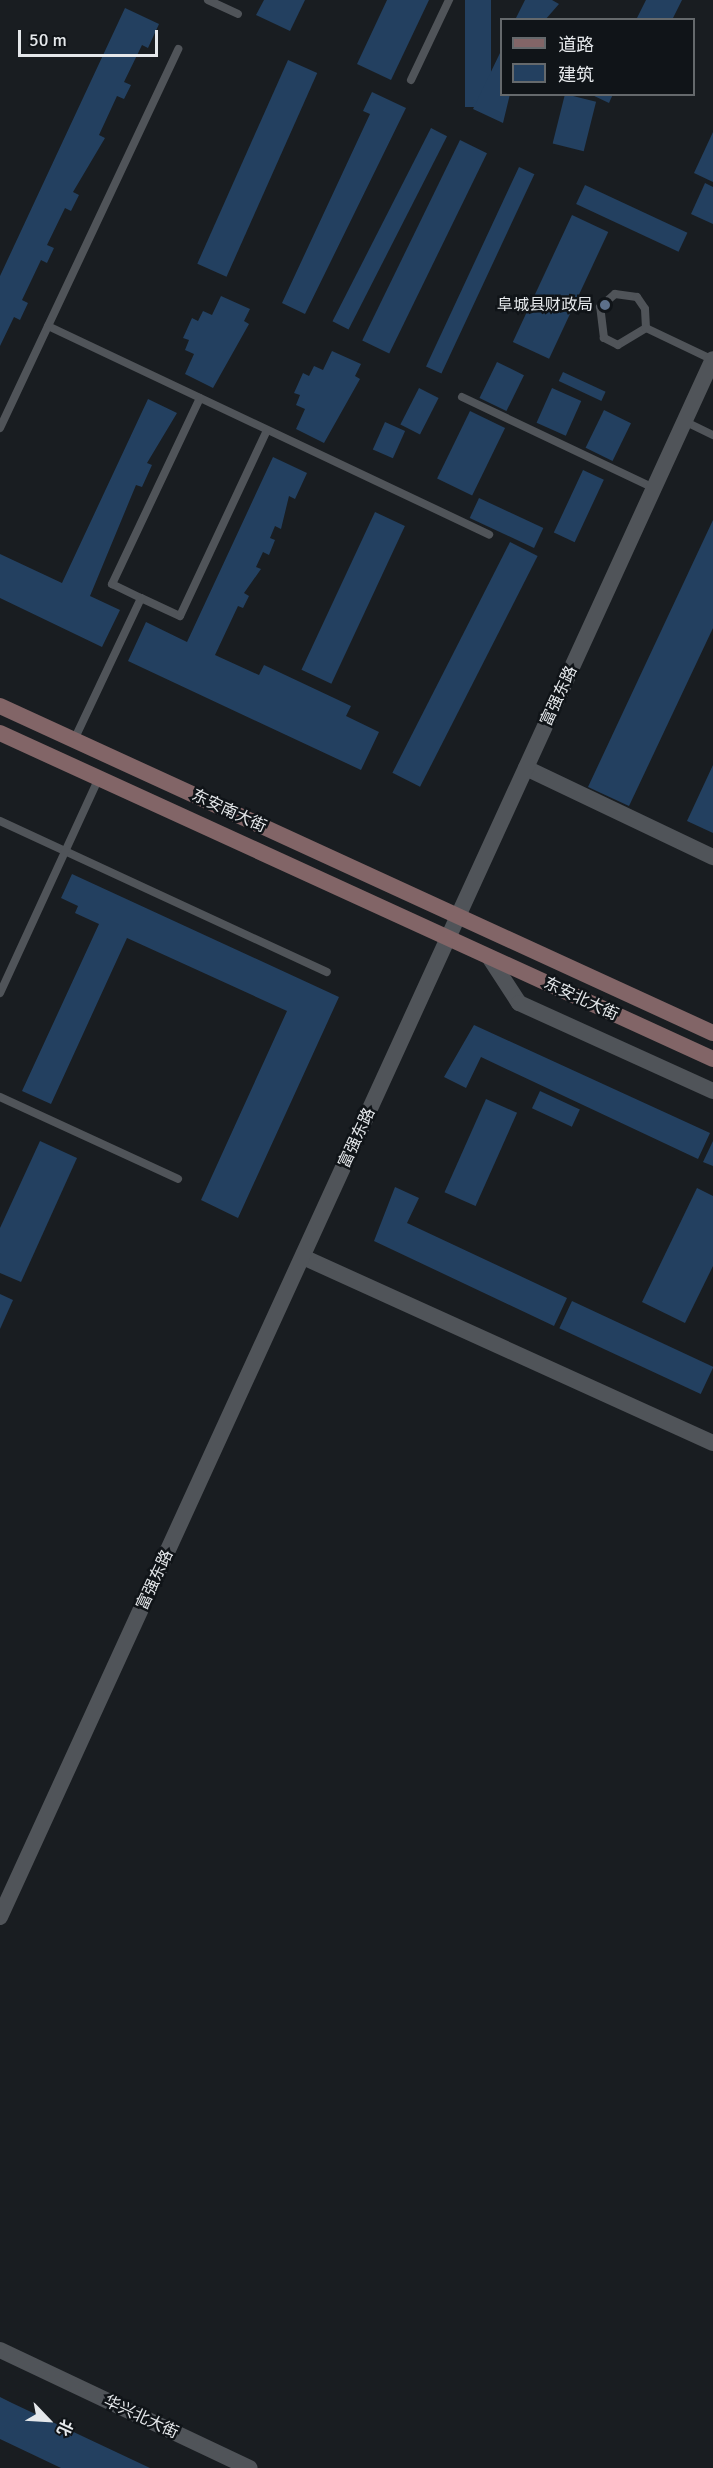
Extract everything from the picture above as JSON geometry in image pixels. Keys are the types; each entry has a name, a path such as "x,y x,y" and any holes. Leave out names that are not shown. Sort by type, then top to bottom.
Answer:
{"main road":[{"name":"东安南大街","path":"0,706 458,916"},
{"name":"东安南大街","path":"0,733 448,938"},
{"name":"东安北大街","path":"458,916 713,1033"},
{"name":"东安北大街","path":"448,938 713,1059"}],"street":[{"name":"富强东路","path":"0,1917 713,359"},
{"path":"526,768 713,857"},
{"path":"489,957 519,1003 713,1091"},
{"path":"303,1257 713,1443"},
{"name":"华兴北大街","path":"0,2350 250,2468"}],"lane":[{"path":"208,0 237,14"},
{"path":"411,80 449,0"},
{"path":"0,428 178,48"},
{"path":"615,294 637,297 645,309 646,328 618,345 604,338 600,307 615,294"},
{"path":"48,326 489,534"},
{"path":"646,328 713,359"},
{"path":"462,397 654,488"},
{"path":"200,398 112,584 141,598 180,616 267,429"},
{"path":"684,422 713,435"},
{"path":"74,740 141,598"},
{"path":"0,993 99,778"},
{"path":"0,821 327,972"},
{"path":"0,1097 178,1179"}],"building":[{"path":"264,0 305,0 290,31 256,15"},
{"path":"387,0 429,0 391,80 357,64"},
{"path":"465,0 491,0 491,107 465,107"},
{"path":"525,0 552,0 559,4 547,18 516,18"},
{"path":"646,0 682,0 673,18 637,18"},
{"path":"125,8 159,24 148,48 142,45 124,82 131,85 124,99 117,96 99,135 105,138 73,192 79,195 71,211 65,208 47,245 54,248 47,263 41,260 22,300 28,303 20,320 14,317 0,346 0,276"},
{"path":"500,53 500,96 510,96 503,123 473,109"},
{"path":"288,60 317,73 227,277 197,264"},
{"path":"372,92 406,108 305,314 282,303 370,114 363,111"},
{"path":"565,96 596,102 584,151 553,143"},
{"path":"594,96 612,96 609,103"},
{"path":"431,128 447,136 349,330 332,321"},
{"path":"713,132 713,182 694,173"},
{"path":"460,140 487,153 389,354 362,340"},
{"path":"519,167 534,174 441,374 426,366"},
{"path":"705,183 713,187 713,224 691,214"},
{"path":"585,185 687,233 679,252 576,204"},
{"path":"572,215 608,232 549,359 513,342"},
{"path":"221,296 250,309 244,321 249,324 213,388 185,374 194,354 185,350 189,340 183,338 192,318 198,321 203,311 212,315"},
{"path":"332,351 361,364 355,376 360,379 324,443 296,429 305,409 296,405 300,395 294,393 303,373 309,376 314,366 323,370"},
{"path":"497,362 524,375 506,411 479,398"},
{"path":"563,372 606,392 601,401 559,381"},
{"path":"419,388 439,398 420,435 400,425"},
{"path":"552,388 581,401 566,436 537,423"},
{"path":"148,399 177,413 147,463 152,465 142,487 136,485 90,596 120,610 102,647 0,598 0,554 62,583"},
{"path":"604,410 631,423 613,461 586,448"},
{"path":"470,411 505,428 472,496 437,478"},
{"path":"385,422 405,431 393,458 373,449"},
{"path":"273,457 307,473 295,499 289,496 281,529 275,526 270,538 275,540 269,555 263,552 256,567 261,569 244,593 249,596 243,608 238,606 215,655 259,675 264,665 351,706 346,716 379,732 361,770 128,661 146,622 187,642"},
{"path":"583,470 604,480 575,542 554,533"},
{"path":"479,498 543,528 534,548 470,518"},
{"path":"375,512 405,526 331,684 301,670"},
{"path":"713,520 713,628 629,806 588,787"},
{"path":"510,542 538,556 420,787 392,773"},
{"path":"713,765 713,833 687,821"},
{"path":"72,874 339,997 238,1218 201,1200 287,1011 127,938 51,1104 22,1091 99,924 75,913 78,906 61,898"},
{"path":"474,1025 710,1133 698,1159 481,1057 466,1088 444,1077"},
{"path":"540,1091 580,1110 572,1127 532,1108"},
{"path":"486,1099 517,1113 476,1206 445,1192"},
{"path":"40,1141 77,1158 21,1282 0,1273 0,1228"},
{"path":"713,1141 713,1166 703,1162"},
{"path":"395,1187 419,1198 407,1223 567,1298 554,1326 374,1241"},
{"path":"697,1188 713,1196 713,1266 685,1323 642,1302"},
{"path":"0,1294 13,1300 0,1329"},
{"path":"572,1301 713,1367 701,1394 559,1328"},
{"path":"0,2397 150,2468 61,2468 0,2439"}],"place":[{"name":"阜城县财政局","path":"605,305"}]}
